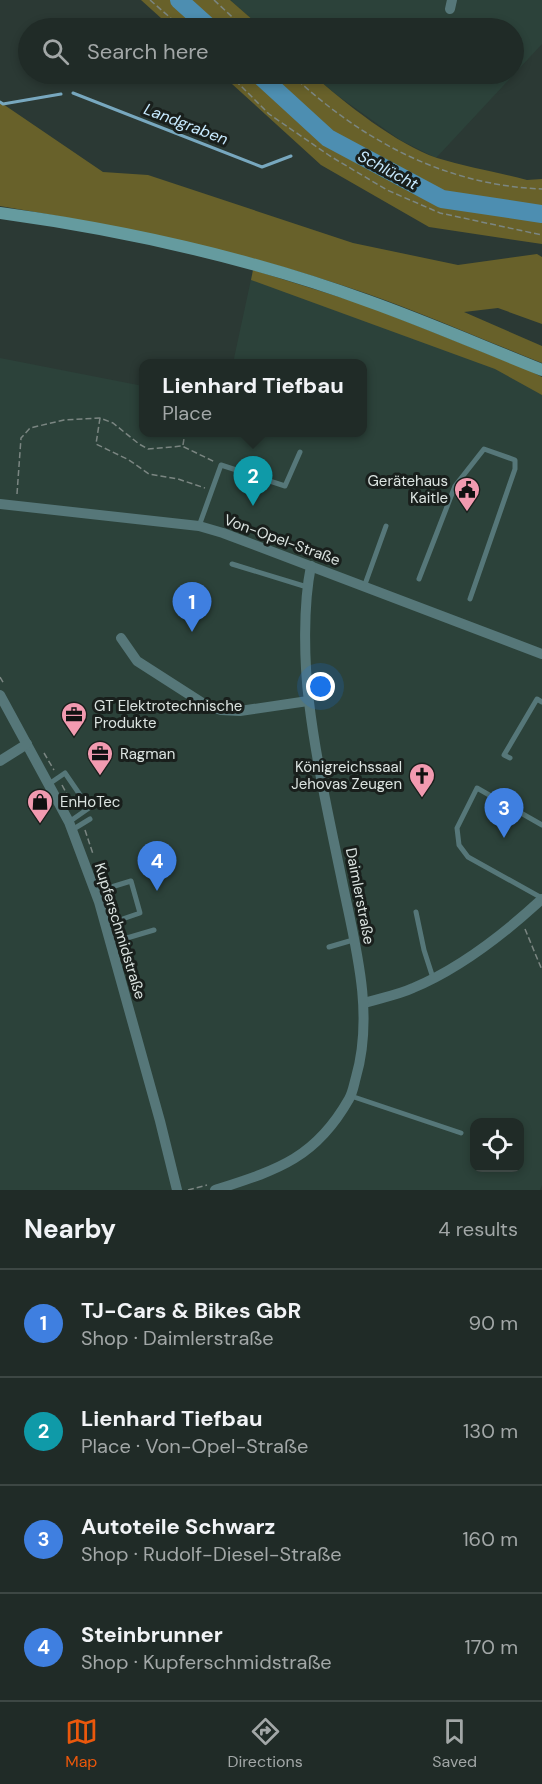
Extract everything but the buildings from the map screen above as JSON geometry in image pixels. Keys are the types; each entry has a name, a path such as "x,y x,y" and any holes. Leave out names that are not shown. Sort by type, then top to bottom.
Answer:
{"main road":[{"path":"0,213 150,239 255,266 366,300 542,370"}],"street":[{"name":"Von-Opel-Straße","path":"0,504 199,526 223,533 542,654"},
{"name":"Daimlerstraße","path":"211,1187 264,1174 290,1162 317,1141 334,1123 351,1096 362,1056 364,1003 353,939 337,878 308,701 306,641 307,587 310,566"},
{"path":"121,638 137,662 204,704 221,710 240,711 308,701"},
{"name":"Kupferschmidstraße","path":"0,695 70,826 95,892 160,1120 177,1190"},
{"path":"0,761 27,744"},
{"path":"364,1003 412,989 467,960 521,919 542,899"}],"lane":[{"path":"419,579 455,486 484,448 515,460 514,469 470,599"},
{"path":"199,526 221,465 285,486 300,452"},
{"path":"364,587 386,526"},
{"path":"232,564 307,587"},
{"path":"510,759 504,755 537,699 542,702"},
{"path":"49,784 65,773 89,808 70,826"},
{"path":"542,825 477,788 457,828 459,845 468,857 542,899"},
{"path":"70,826 90,819"},
{"path":"95,892 131,881 140,913 105,925"},
{"path":"416,912 433,978"},
{"path":"110,943 154,930"},
{"path":"329,947 353,939"},
{"path":"351,1096 460,1133"}],"path":[{"path":"150,0 171,18"},
{"path":"214,0 233,18"},
{"path":"240,84 269,114 330,156 387,189 440,213 542,235"},
{"path":"302,84 334,112 393,150 468,179 542,189"},
{"path":"100,418 96,444 129,460 149,474 196,484 211,491"},
{"path":"16,505 21,438 30,428 64,420 100,418 113,423 139,444 148,448 182,446 221,465"},
{"path":"182,446 184,437"},
{"path":"521,919 542,970"},
{"path":"187,1190 211,1187"}],"shaded area":[{"path":"141,0 230,0 251,18 161,18"},
{"path":"230,0 542,0 542,44 524,63 524,18 251,18"},
{"path":"232,84 324,84 372,122 422,152 448,161 527,180 542,179 542,244 429,227 321,165"},
{"path":"324,84 505,84 436,158 400,140"},
{"path":"0,102 103,172 148,175 353,243 458,265 537,254 542,257 542,324 498,308 464,312 542,346 542,363 390,302 278,265 140,232 0,206"},
{"path":"253,270 542,377 542,1185 540,1190 0,1190 0,358 139,385 139,437 367,437 367,359 234,359"},
{"path":"253,270 365,305 528,370 542,377 542,395 495,369 251,280"}],"waterway":[{"name":"Schlücht","path":"179,0 199,18"},
{"name":"Schlücht","path":"269,84 328,138 442,199 542,214"},
{"name":"Landgraben","path":"73,93 262,167 291,156"},
{"name":"Landgraben","path":"0,102 3,104 61,94"}],"place":[{"name":"Lienhard Tiefbau","path":"253,506"},
{"name":"Gerätehaus Kaitle","path":"467,513"},
{"name":"TJ-Cars & Bikes GbR","path":"192,632"},
{"name":"GT Elektrotechnische Produkte","path":"74,738"},
{"name":"Ragman","path":"100,777"},
{"name":"Königreichssaal Jehovas Zeugen","path":"422,799"},
{"name":"EnHoTec","path":"40,825"},
{"name":"Autoteile Schwarz","path":"504,838"},
{"name":"Steinbrunner","path":"157,891"}]}
